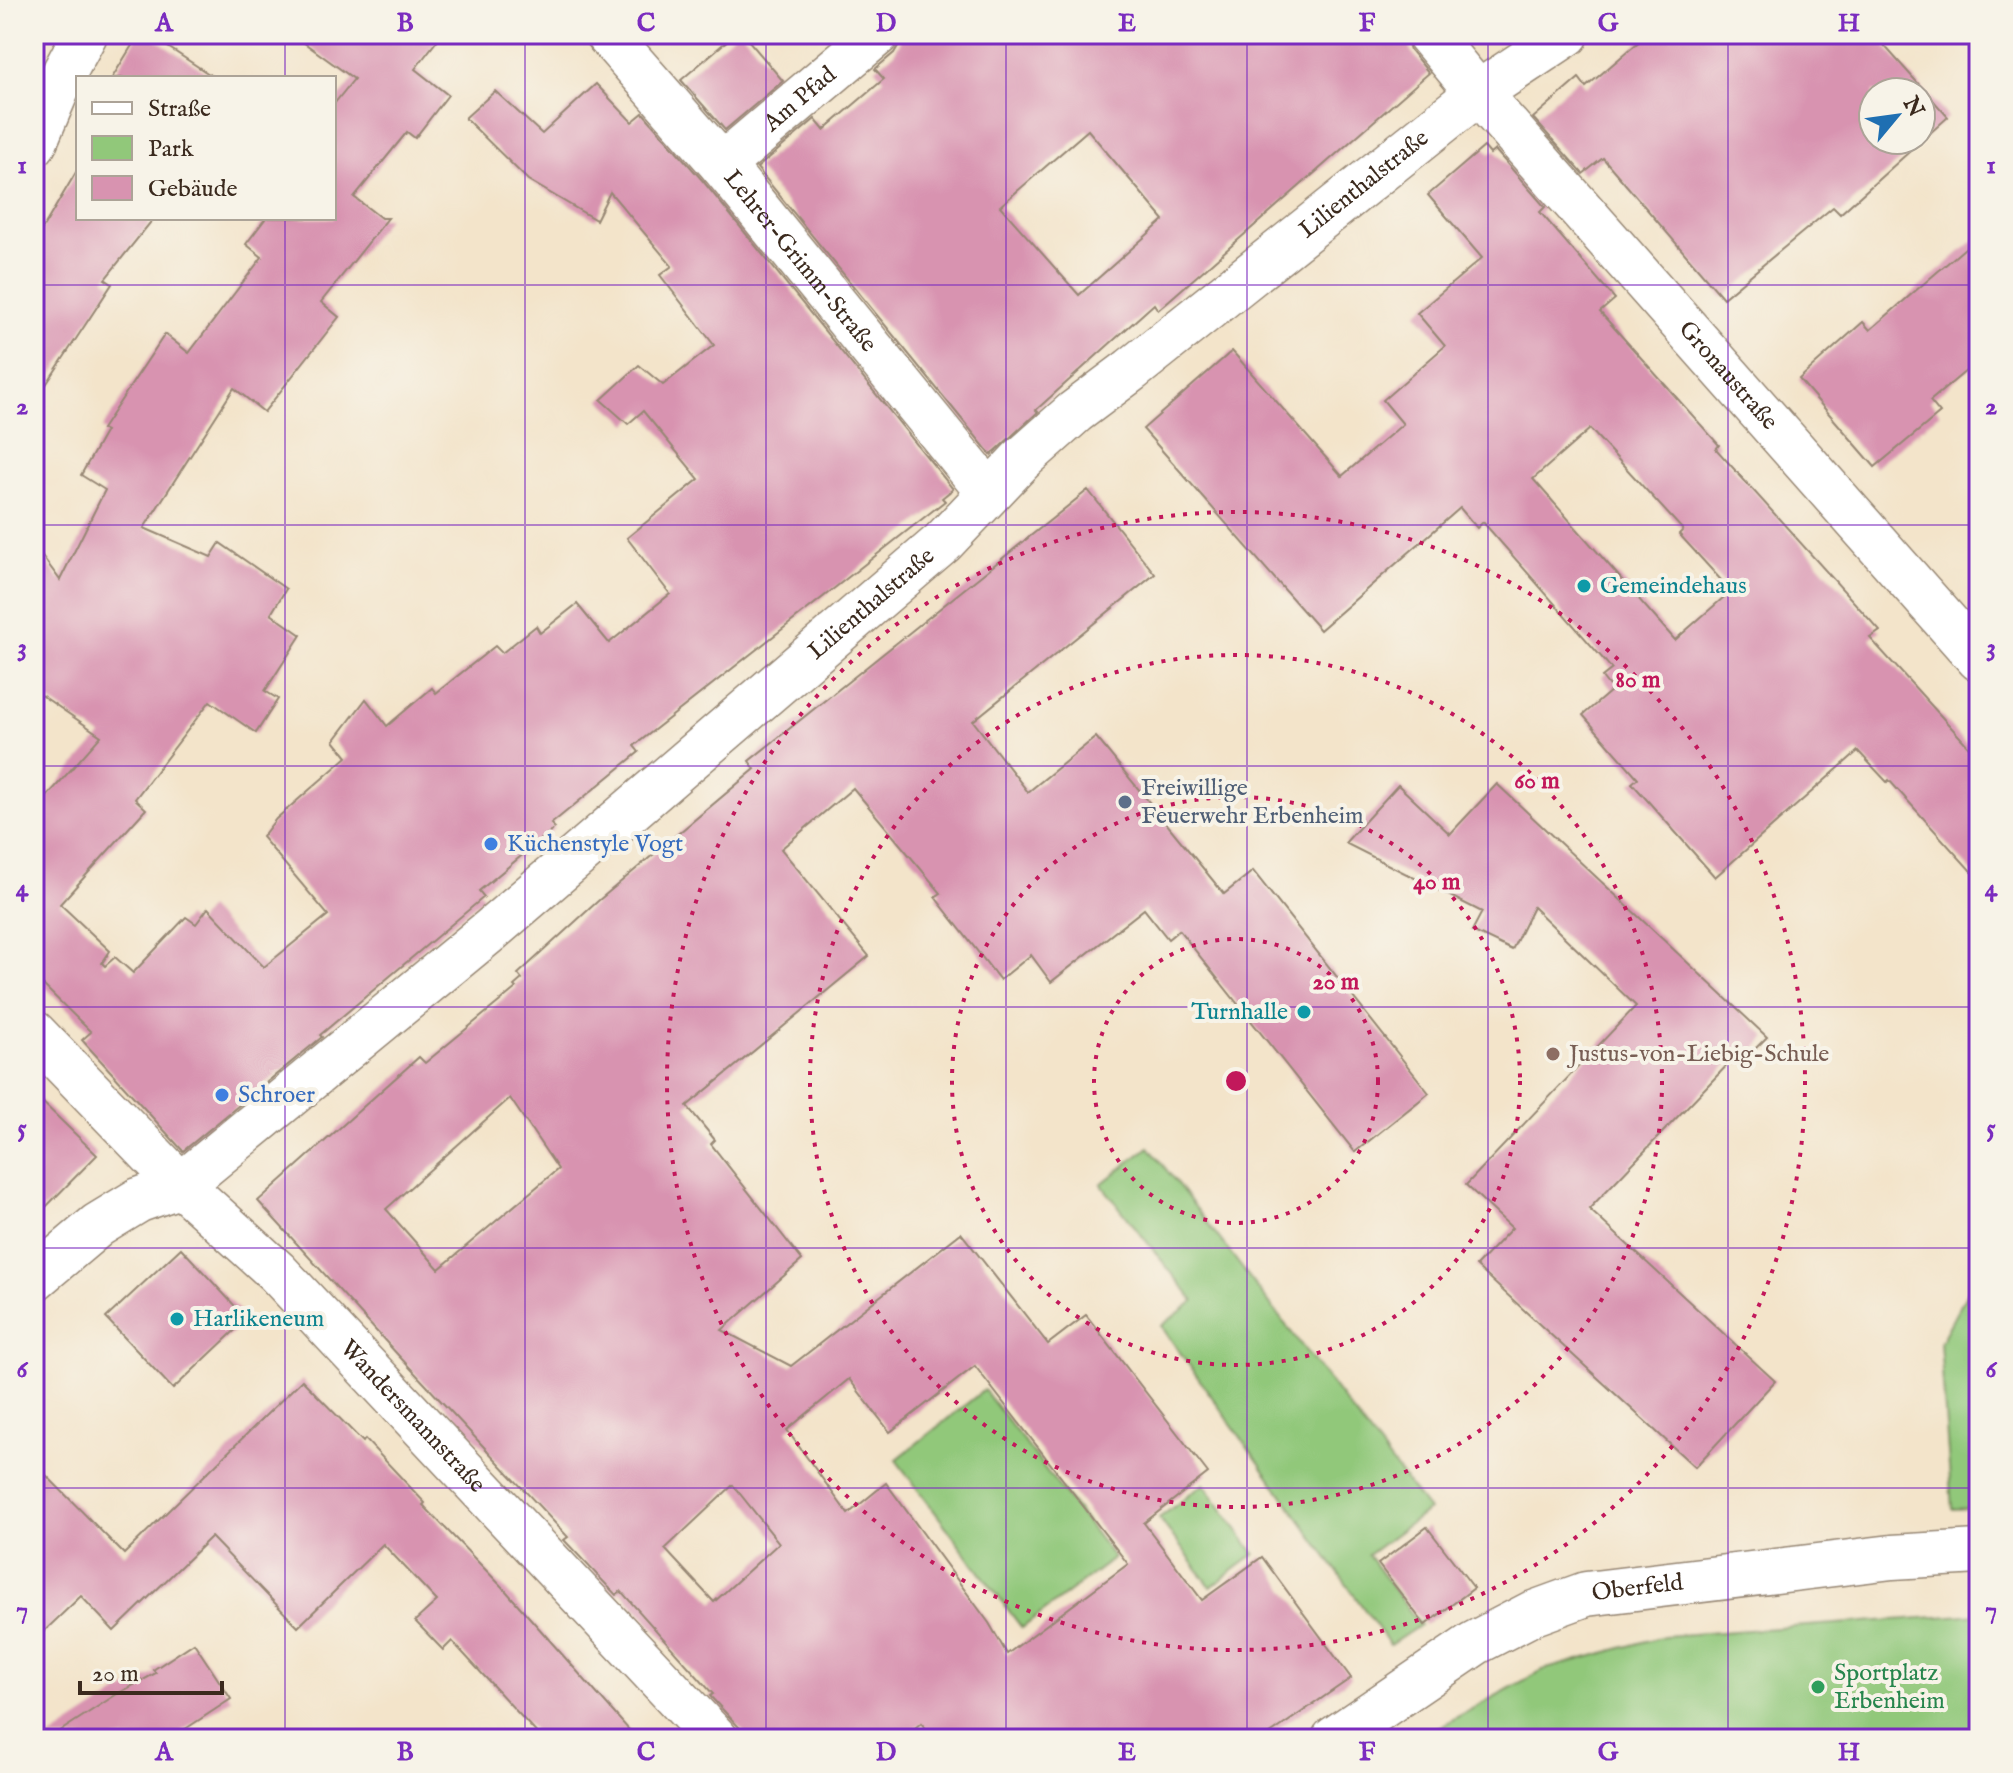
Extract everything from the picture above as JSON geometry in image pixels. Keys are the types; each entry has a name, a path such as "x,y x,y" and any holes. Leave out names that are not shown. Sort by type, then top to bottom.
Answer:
{"street":[{"name":"Lehrer-Grimm-Straße","path":"607,34 722,165 989,493"},
{"name":"Am Pfad","path":"722,165 877,34"},
{"name":"Gronaustraße","path":"1429,34 1979,659"},
{"name":"Lilienthalstraße","path":"34,1279 98,1225 139,1200 181,1185 515,910 942,543 989,493 1075,412 1478,93 1567,34"},
{"path":"34,144 61,51"},
{"name":"Wandersmannstraße","path":"34,1033 181,1185 277,1272 716,1739"},
{"name":"Oberfeld","path":"1334,1739 1475,1643 1531,1614 1586,1594 1892,1557 1979,1552"}],"green space":[{"path":"1149,1147 1428,1510 1368,1555 1420,1625 1390,1645 1161,1326 1194,1301 1101,1184"},
{"path":"1979,1270 1979,1508 1952,1509 1940,1343"},
{"path":"984,1390 1114,1558 1022,1628 896,1460"},
{"path":"1204,1484 1255,1554 1211,1587 1159,1518"},
{"name":"Sportplatz Erbenheim","path":"1979,1614 1979,1739 1419,1738 1543,1670 1664,1636"}],"building":[{"path":"139,34 148,34 212,76 113,76"},
{"path":"292,34 442,34 415,69 448,95 415,138 407,132 354,197 381,218 388,218 321,302 339,317 264,412 234,388 144,528 211,557 220,543 286,589 271,614 301,635 265,691 278,699 256,733 210,701 135,799 146,809 60,904 110,951 102,963 105,966 115,957 133,973 186,917 196,924 208,908 264,967 328,915 262,837 276,819 347,757 334,741 366,699 387,726 432,688 436,693 495,646 502,653 536,626 540,633 577,604 609,643 670,594 627,538 699,479 643,411 628,424 601,400 639,365 663,385 714,345 660,275 672,266 610,192 596,220 528,180 465,118 495,91 542,134 596,84 632,122 643,113 703,181 953,489 942,498 945,501 634,746 639,752 551,824 555,828 479,891 484,897 320,1035 322,1037 183,1151 82,1040 91,1032 34,976 34,811 101,736 34,690 34,545 60,580 105,490 81,475 106,431 102,429 165,334 189,353 262,257 246,244 264,220 336,220 336,102 354,79"},
{"path":"735,34 743,34 783,81 725,130 681,80"},
{"path":"901,34 1405,34 1410,50 1429,73 1158,310 1154,304 1036,410 1038,412 991,455 757,168 815,119 824,130 884,79 875,69 894,53","holes":["1088,130 1164,220 1079,295 1000,206"]},
{"path":"1648,34 1874,34 1911,76 1857,76 1857,156 1905,156 1840,214 1833,207 1723,298 1603,158 1583,174 1533,118 1579,78 1586,87"},
{"path":"1937,105 1948,117 1937,127"},
{"path":"1484,147 1490,154 1495,150 1545,207 1540,212 1615,299 1600,312 1719,445 1716,449 1880,631 1870,638 1979,758 1979,880 1889,780 1887,782 1858,751 1715,877 1632,783 1638,778 1583,715 1612,690 1602,677 1612,669 1483,522 1477,528 1460,508 1320,630 1143,429 1232,351 1342,476 1403,424 1383,400 1445,346 1417,313 1482,258 1428,195","holes":["1590,429 1683,530 1679,534 1731,591 1675,640 1533,479"]},
{"path":"76,172 76,220 152,220 105,279 112,284 34,403 34,243"},
{"path":"1979,236 1979,360 1930,401 1940,413 1875,467 1799,379 1863,322 1870,330"},
{"path":"1088,490 1155,574 973,721 1028,792 1096,737 1224,894 1253,871 1429,1093 1355,1152 1179,930 1168,939 1144,909 1051,982 1031,955 1000,980 935,897 941,893 853,788 781,849 869,956 687,1106 715,1140 711,1144 802,1260 722,1330 791,1366 961,1233 1048,1344 1086,1315 1208,1473 1144,1523 1202,1600 1262,1557 1351,1678 1263,1739 935,1739 921,1723 902,1739 750,1739 621,1591 616,1595 564,1540 568,1537 258,1201 419,1057 425,1063 516,988 514,986 522,979 518,974 598,901 755,769 749,761","holes":["510,1098 558,1169 439,1269 386,1209","975,1366 1128,1564 1007,1654 989,1623 886,1483 848,1514 787,1430 849,1379 890,1432","733,1485 779,1543 714,1602 665,1549"]},
{"path":"1497,784 1767,1037 1740,1064 1734,1058 1589,1209 1775,1381 1695,1467 1476,1266 1512,1228 1466,1185 1636,1006 1533,907 1512,950 1472,931 1482,912 1345,843 1398,785 1450,834"},
{"path":"34,1094 97,1155 34,1219"},
{"name":"Harlikeneum","path":"181,1248 247,1319 173,1389 106,1318"},
{"path":"302,1380 363,1442 365,1439 425,1503 423,1505 506,1591 637,1739 542,1739 452,1641 443,1650 415,1621 437,1601 383,1544 298,1627 211,1537 114,1631 81,1596 34,1641 34,1463 124,1554"},
{"path":"1427,1527 1474,1588 1425,1625 1378,1564"},
{"path":"194,1643 231,1699 170,1739 48,1739 117,1694 156,1673 153,1670"}],"place":[{"name":"Gemeindehaus","path":"1584,586"},
{"name":"Freiwillige Feuerwehr Erbenheim","path":"1125,802"},
{"name":"Küchenstyle Vogt","path":"491,844"},
{"name":"Turnhalle","path":"1304,1012"},
{"name":"Justus-von-Liebig-Schule","path":"1553,1054"},
{"name":"Schroer","path":"222,1095"},
{"name":"Harlikeneum","path":"177,1319"},
{"name":"Sportplatz Erbenheim","path":"1818,1687"}]}
